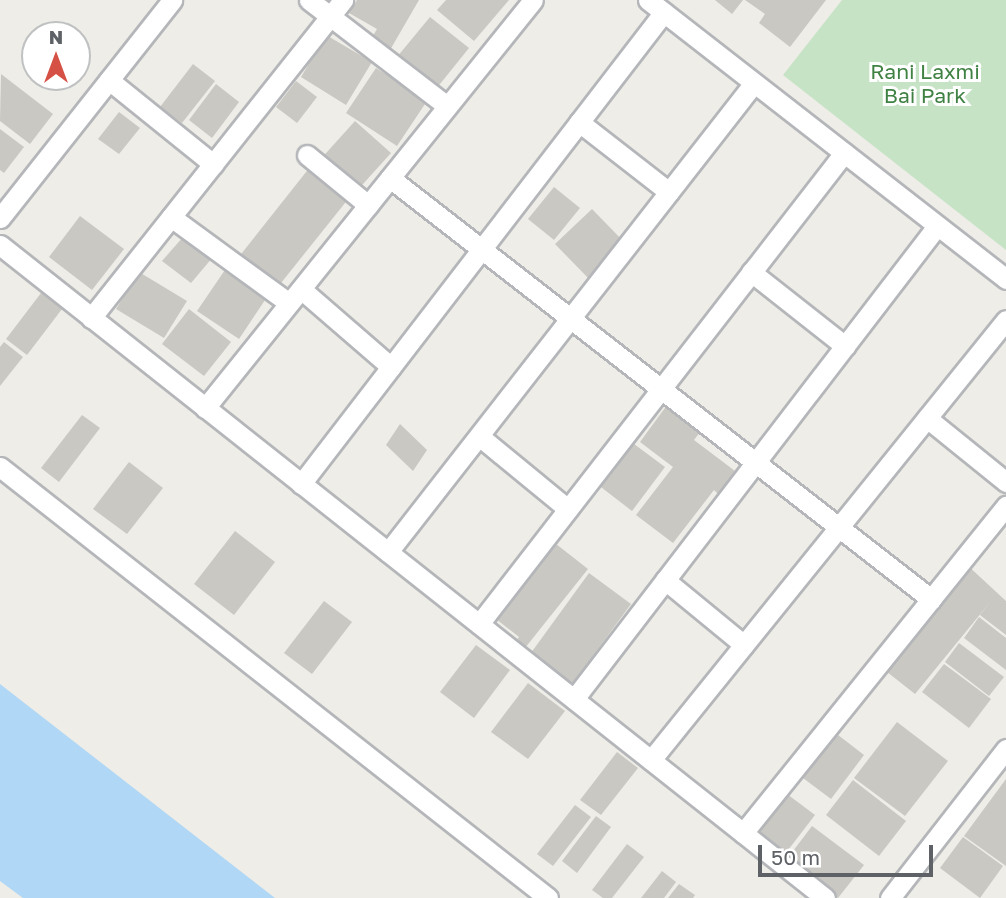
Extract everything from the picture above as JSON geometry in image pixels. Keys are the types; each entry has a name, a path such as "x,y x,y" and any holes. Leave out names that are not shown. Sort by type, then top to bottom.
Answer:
{"street":[{"path":"0,218 172,0"},
{"path":"309,0 447,106"},
{"path":"91,318 343,0"},
{"path":"205,408 533,0"},
{"path":"301,484 579,122 656,6 1006,279"},
{"path":"110,80 213,164"},
{"path":"388,552 754,83"},
{"path":"579,122 668,192"},
{"path":"479,624 844,153"},
{"path":"307,155 368,205"},
{"path":"390,178 931,599"},
{"path":"171,217 295,296 391,367"},
{"path":"574,699 937,226"},
{"path":"0,245 825,898"},
{"path":"751,272 845,346"},
{"path":"651,760 1006,320"},
{"path":"927,418 1006,482"},
{"path":"479,436 568,509"},
{"path":"0,467 548,898"},
{"path":"743,833 1006,506"},
{"path":"665,580 744,645"},
{"path":"890,898 1006,749"}],"green space":[{"name":"Rani Laxmi Bai Park","path":"842,0 1006,0 1006,250 783,75"}],"water":[{"path":"0,684 275,898 23,898 0,881"}],"building":[{"path":"357,0 419,0 390,50 371,39 377,29 349,13"},
{"path":"446,0 509,0 474,41 437,10"},
{"path":"715,0 743,0 732,14"},
{"path":"745,0 826,0 790,47 759,23 765,14"},
{"path":"430,17 469,48 436,89 397,57"},
{"path":"326,35 372,62 346,105 301,77"},
{"path":"193,64 215,81 182,123 160,107"},
{"path":"376,68 427,101 397,146 346,113"},
{"path":"1,74 53,114 30,144 0,121"},
{"path":"296,81 317,97 297,123 276,107"},
{"path":"216,84 239,102 212,138 189,120"},
{"path":"119,112 140,128 119,154 98,139"},
{"path":"355,121 391,153 354,194 318,162"},
{"path":"0,129 24,147 4,173 0,170"},
{"path":"310,167 349,198 277,288 238,258"},
{"path":"554,187 580,208 554,240 528,219"},
{"path":"592,209 627,245 590,280 555,244"},
{"path":"80,216 124,249 92,290 49,257"},
{"path":"183,237 213,257 191,283 162,261"},
{"path":"229,264 271,291 239,339 197,311"},
{"path":"139,272 187,301 164,338 116,309"},
{"path":"41,293 62,309 27,355 6,339"},
{"path":"189,309 231,342 204,376 162,344"},
{"path":"4,342 23,357 0,386 0,347"},
{"path":"670,401 704,427 694,440 735,471 718,494 714,490 673,543 636,515 673,467 640,442"},
{"path":"82,415 100,428 59,482 41,468"},
{"path":"400,424 427,450 413,471 386,445"},
{"path":"630,441 665,467 632,511 597,484"},
{"path":"129,462 163,488 127,534 93,509"},
{"path":"235,531 275,562 234,615 194,584"},
{"path":"551,540 588,569 525,648 516,641 519,637 491,615"},
{"path":"966,564 1006,601 1006,635 980,615 991,601 915,694 882,668"},
{"path":"589,573 631,604 570,687 528,657"},
{"path":"324,601 352,622 312,674 284,653"},
{"path":"979,617 1006,638 1006,670 964,638"},
{"path":"959,643 1004,677 989,696 945,662"},
{"path":"476,645 510,670 474,718 440,692"},
{"path":"944,664 991,699 969,728 922,692"},
{"path":"528,683 565,711 528,759 491,732"},
{"path":"897,722 948,761 905,816 854,778"},
{"path":"829,728 864,755 831,799 795,772"},
{"path":"617,752 638,768 601,815 580,800"},
{"path":"1006,779 1006,866 964,836"},
{"path":"853,780 906,821 879,856 826,815"},
{"path":"779,788 815,815 785,854 750,827"},
{"path":"575,805 591,817 553,866 537,854"},
{"path":"596,816 611,827 577,873 562,861"},
{"path":"812,826 864,865 838,898 787,859"},
{"path":"963,837 1003,866 980,898 940,868"},
{"path":"627,844 644,857 612,898 603,898 592,890"},
{"path":"662,871 676,882 664,898 641,898"},
{"path":"679,884 695,895 693,898 668,898"}]}
